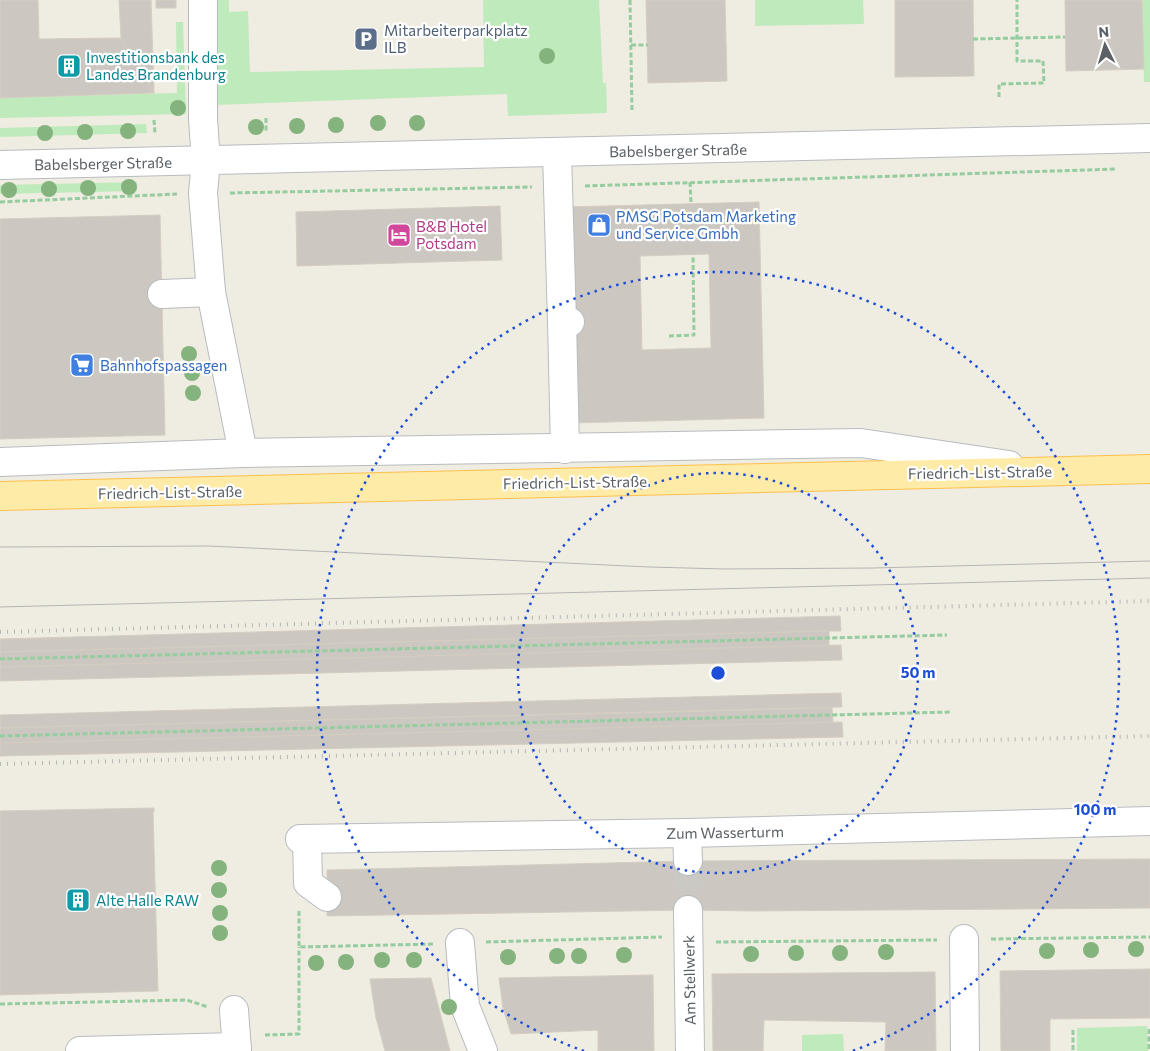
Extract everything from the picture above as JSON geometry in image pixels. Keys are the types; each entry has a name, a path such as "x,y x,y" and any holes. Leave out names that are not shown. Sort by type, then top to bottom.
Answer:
{"main road":[{"name":"Friedrich-List-Straße","path":"0,496 1150,469"}],"street":[{"path":"203,0 203,118 206,161 203,193 211,292 243,453"},
{"name":"Babelsberger Straße","path":"0,166 1150,138"},
{"path":"557,153 566,322 565,448"},
{"path":"162,294 211,292"},
{"path":"0,462 243,453 861,443 1045,470"},
{"name":"Zum Wasserturm","path":"327,897 308,883 303,839 1150,821"},
{"path":"687,832 688,861"},
{"name":"Am Stellwerk","path":"688,910 690,1051"},
{"path":"964,940 965,1051"},
{"path":"460,943 465,1006 483,1051"},
{"path":"80,1051 227,1049 226,1010"}],"path":[{"path":"630,0 632,111"},
{"path":"999,97 999,84 1044,83 1043,61 1018,61 1017,0"},
{"path":"973,39 1066,37"},
{"path":"631,45 648,45"},
{"path":"690,182 691,204"},
{"path":"669,336 694,335 693,255"},
{"path":"0,659 948,635"},
{"path":"0,736 950,712"},
{"path":"688,943 1150,937"},
{"path":"265,1035 299,1034 299,947"},
{"path":"0,1004 187,1000 226,1010 244,1010 265,1035 265,1043"},
{"path":"1149,1029 1150,1051"},
{"path":"1073,1030 1073,1051"}],"green space":[{"path":"217,0 229,0 229,12 248,11 250,72 484,67 483,0 599,0 603,83 606,83 607,113 508,116 507,94 215,105 213,23 217,10"},
{"path":"755,0 863,0 864,24 755,26"},
{"path":"1142,0 1150,0 1150,82 1144,82"},
{"path":"176,22 183,22 186,114 0,118 0,98 177,93"},
{"path":"146,124 147,133 0,137 0,128"},
{"path":"137,182 137,191 0,194 0,185"},
{"path":"1147,1026 1148,1051 1077,1051 1077,1028"},
{"path":"843,1034 844,1051 802,1051 802,1035"}],"building":[{"name":"Investitionsbank des Landes Brandenburg","path":"0,0 38,0 39,39 121,38 154,93 0,98"},
{"path":"119,0 151,0 154,93 121,38"},
{"path":"156,0 176,0 176,8 156,8"},
{"path":"646,0 725,0 727,81 648,83"},
{"path":"895,0 973,0 974,76 895,77"},
{"path":"1065,0 1142,0 1144,69 1066,71"},
{"path":"759,202 764,418 573,423 567,207","holes":["709,254 711,348 642,350 640,256"]},
{"name":"B&B Hotel Potsdam","path":"500,206 502,260 297,266 296,212"},
{"name":"Bahnhofspassagen","path":"160,215 165,435 0,439 0,219"},
{"path":"840,616 841,631 0,652 0,639"},
{"path":"829,631 829,646 0,667 0,652"},
{"path":"841,645 842,660 0,681 0,667"},
{"path":"841,693 842,707 0,728 0,715"},
{"path":"832,708 833,723 0,743 0,728"},
{"path":"842,722 843,737 0,756 0,743"},
{"name":"Alte Halle RAW","path":"154,808 158,991 0,995 0,811"},
{"path":"1150,859 1150,908 688,910 327,916 327,870 688,861"},
{"path":"1150,969 1150,1018 1050,1019 1050,1051 1001,1051 1000,971"},
{"path":"935,972 936,1051 885,1051 886,1022 764,1020 763,1051 713,1051 712,974"},
{"path":"653,975 654,1051 598,1051 598,1030 511,1034 503,1008 499,978"},
{"path":"431,978 450,1051 385,1051 376,1018 370,979"}],"tunnel":[{"path":"688,861 688,910"}],"tram line":[{"path":"0,547 209,546 725,569 873,568 1150,561"},
{"path":"0,607 1150,578"}],"railway":[{"path":"0,632 1150,601"},
{"path":"0,764 1150,736"}],"place":[{"name":"Mitarbeiterparkplatz ILB","path":"366,39"},
{"name":"Investitionsbank des Landes Brandenburg","path":"69,66"},
{"name":"PMSG Potsdam Marketing und Service Gmbh","path":"599,225"},
{"name":"B&B Hotel Potsdam","path":"399,235"},
{"name":"Bahnhofspassagen","path":"82,365"},
{"name":"Alte Halle RAW","path":"78,900"}]}
